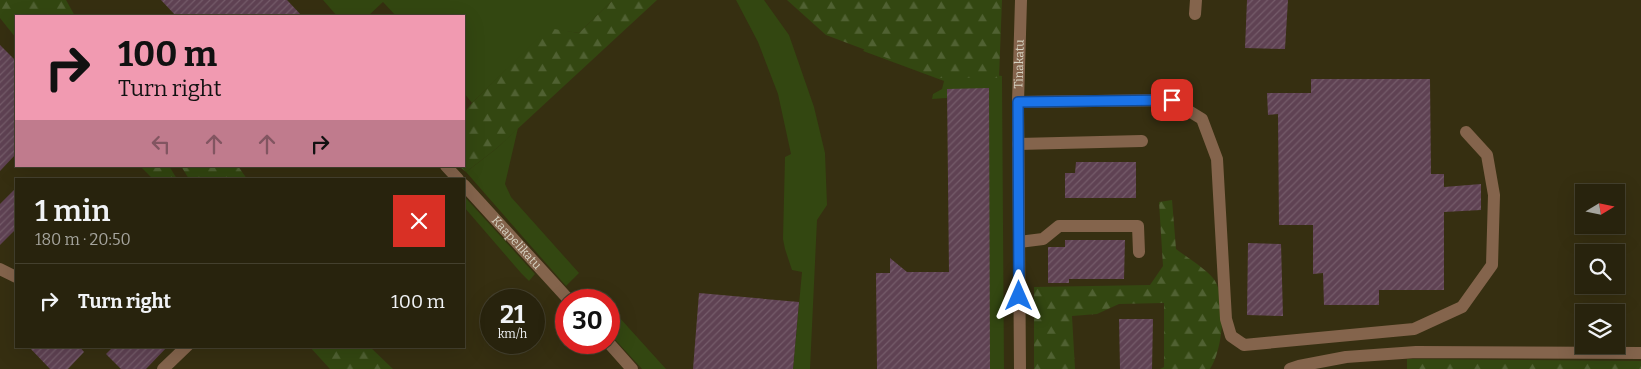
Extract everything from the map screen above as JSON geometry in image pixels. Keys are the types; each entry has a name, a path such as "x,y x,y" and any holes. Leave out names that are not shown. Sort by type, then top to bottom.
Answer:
{"street":[{"name":"Tinakatu","path":"1020,369 1018,102 1021,0"},
{"path":"1195,14 1196,0"},
{"path":"1018,102 1172,100 1202,119 1217,159 1226,318 1231,336 1244,345 1414,329 1462,307 1492,265 1494,195 1487,155 1466,132"},
{"path":"1018,144 1142,142"},
{"path":"447,167 457,178"},
{"name":"Kaapelikatu","path":"465,186 559,289"},
{"path":"1019,242 1043,240 1059,226 1138,226 1139,252"},
{"path":"0,270 15,277"},
{"path":"163,369 185,348"},
{"path":"1290,369 1346,357 1416,352 1641,353"},
{"path":"619,354 632,369"}],"green space":[{"path":"0,0 66,0 74,15 15,15 15,37 0,18"},
{"path":"323,0 613,0 579,33 548,29 472,103 465,94 465,15 395,15 383,2 369,15 336,15"},
{"path":"613,0 657,0 497,148 466,172 460,167 465,167 465,112 472,103 548,28 579,33"},
{"path":"736,0 764,0 789,35 814,107 825,153 827,205 817,220 810,369 793,369 802,272 792,270 783,239 785,157 791,154 778,94 758,42"},
{"path":"787,0 1002,0 999,78 940,78 826,35"},
{"path":"869,43 924,62 1002,76 1004,369 990,369 947,89 947,98 932,99 933,94 942,89 944,81 863,51"},
{"path":"518,128 505,184 511,197 579,273 566,286 466,172 497,148"},
{"path":"141,167 170,167 176,178 152,178"},
{"path":"182,167 239,167 246,178 188,178"},
{"path":"465,197 535,274 529,281 465,208"},
{"path":"1172,200 1176,249 1210,274 1218,287 1221,298 1221,337 1210,369 1160,369 1164,367 1164,303 1119,304 1097,314 1072,316 1075,369 1034,369 1034,287 1150,285 1163,266 1159,202"},
{"path":"620,318 666,369 642,369 620,345"},
{"path":"311,348 371,348 393,369 330,369"},
{"path":"1407,359 1641,361 1641,369 1407,369"}],"building":[{"path":"161,0 287,0 301,15 175,15"},
{"path":"1247,0 1288,0 1285,49 1245,48"},
{"path":"0,45 15,60 15,155 0,171"},
{"path":"1311,79 1430,79 1431,174 1444,174 1444,187 1481,184 1481,210 1444,212 1444,290 1379,290 1379,305 1324,305 1323,273 1313,274 1313,225 1279,225 1278,114 1268,115 1267,93 1311,93"},
{"path":"989,88 990,369 877,369 876,273 890,273 890,258 907,272 949,272 947,89"},
{"path":"1076,162 1136,162 1136,198 1065,198 1065,173 1075,173"},
{"path":"15,189 15,230 0,245 0,204"},
{"path":"1065,240 1125,240 1124,279 1069,279 1069,283 1048,283 1048,247 1065,247"},
{"path":"1248,243 1281,244 1283,316 1247,315"},
{"path":"699,293 799,302 793,369 693,369"},
{"path":"1119,319 1153,319 1152,369 1120,369"},
{"path":"30,348 81,348 84,352 68,369 50,369"},
{"path":"112,348 166,348 146,369 121,369 106,354"}],"route":[{"path":"1019,296 1018,102 1172,100"}]}
